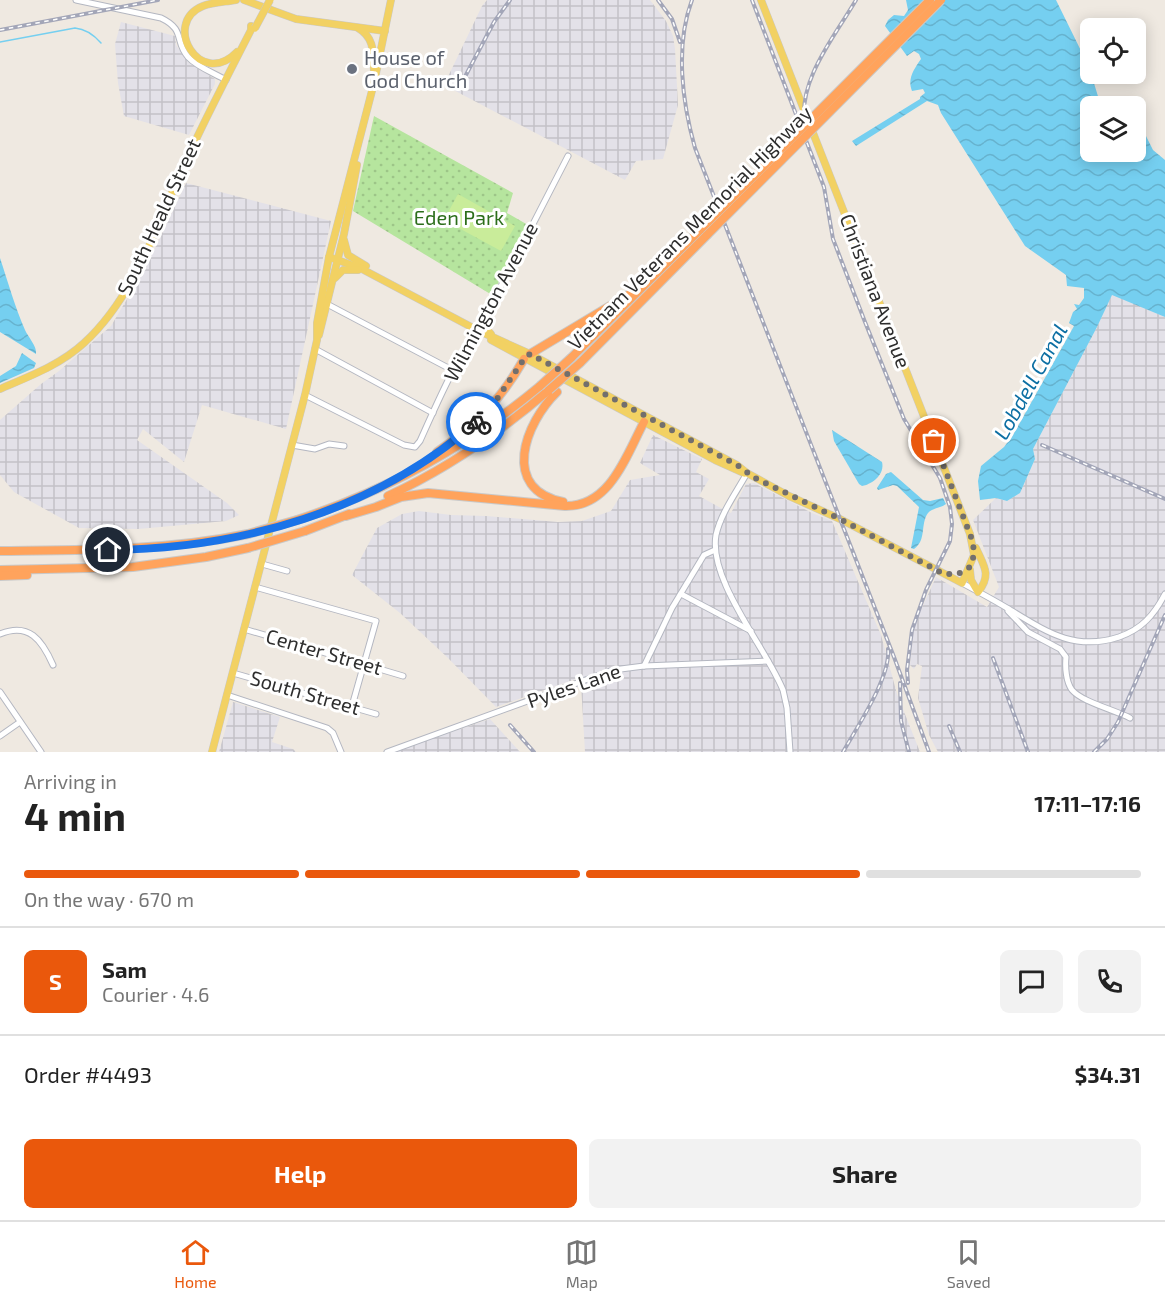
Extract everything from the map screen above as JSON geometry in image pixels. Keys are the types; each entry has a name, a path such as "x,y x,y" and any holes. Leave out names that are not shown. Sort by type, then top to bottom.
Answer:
{"highway":[{"name":"Vietnam Veterans Memorial Highway","path":"0,570 104,569 170,563 248,548 346,516 398,492 460,457 553,391 582,363 704,232 930,0"},
{"name":"Vietnam Veterans Memorial Highway","path":"0,551 150,549 248,534 297,520 378,489 460,445 514,407 571,358 659,270 704,232 941,0"},
{"path":"378,489 437,452 480,419 495,402 527,356 629,295 659,270"},
{"path":"553,391 532,424 524,455 525,467 532,483 541,492 556,500 568,503 581,501 599,492 609,479 643,419"},
{"path":"346,516 401,497 428,493 561,506 584,504 598,497 608,488 643,419"},
{"path":"0,576 77,574 104,569"}],"main road":[{"path":"236,0 204,6 194,12 185,27 185,40 194,55 212,63 221,63 230,59 243,46"},
{"path":"244,0 296,20 385,31"},
{"name":"South Heald Street","path":"0,388 53,366 69,356 115,309 138,269 196,139 265,0"},
{"name":"South Heald Street","path":"252,28 270,0"},
{"path":"317,340 317,323 328,257 357,154 391,0"},
{"name":"Christiana Avenue","path":"761,0 973,542 974,555 962,583"},
{"path":"350,25 364,32 372,42 374,83"},
{"path":"212,752 262,564 344,234 354,187 357,154"},
{"path":"344,234 348,255 373,270 381,279"},
{"path":"328,257 381,279 527,356 715,460 747,473 962,583"},
{"path":"327,302 336,276 343,270 350,268 381,279"},
{"path":"484,319 488,332 527,356"},
{"path":"477,330 512,345"},
{"path":"944,574 958,574 970,567 972,580 978,592 985,584 987,577 973,542"}],"street":[{"path":"76,0 161,18 170,22 178,30 182,46 191,60 226,80"},
{"name":"Wilmington Avenue","path":"304,395 404,445 415,447 568,156"},
{"path":"327,302 454,371"},
{"path":"315,349 433,413"},
{"path":"292,445 315,449 329,444 344,446"},
{"path":"747,473 720,522 716,536 716,550 722,576 782,687 786,700 790,752"},
{"path":"644,666 704,555 716,550"},
{"path":"262,564 287,571"},
{"path":"962,583 1057,637 1076,641 1100,642 1127,634 1141,626 1156,612 1165,594"},
{"path":"255,587 376,621 352,706"},
{"path":"681,594 751,631"},
{"path":"1002,605 1028,632 1060,649 1066,657 1065,668 1072,690 1130,718"},
{"name":"Center Street","path":"244,629 403,676"},
{"path":"0,634 8,630 28,632 38,638 53,665"},
{"name":"Pyles Lane","path":"387,752 613,670 644,666 768,661"},
{"name":"South Street","path":"233,673 376,714"},
{"path":"0,686 11,708"},
{"path":"0,692 41,752"},
{"path":"227,695 327,728 333,733 341,752"},
{"path":"0,736 20,722"}],"shaded area":[{"path":"487,0 650,0 666,21 673,36 675,49 678,105 663,159 636,161 625,180 444,85"},
{"path":"121,22 175,36 176,45 189,63 215,79 215,84 189,135 124,116 118,83 115,44"},
{"path":"186,183 331,221 286,429 202,405 184,462 143,429 137,440 227,503 239,515 226,521 138,529 79,528 14,492 0,475 0,420 111,326 146,267"},
{"path":"1112,294 1165,317 1165,752 938,752 929,735 918,698 922,666 917,664 914,669 910,665 917,619 936,577 987,607 999,587 973,520 996,498 1007,501 1020,493 1035,459 1033,449"},
{"path":"653,435 702,459 696,472 709,479 699,496 731,513 746,484 754,483 832,521 881,635 897,694 920,752 585,752 579,678 496,707 400,613 352,575 377,528 402,514 419,511 558,522 582,521 611,511 630,480 660,475 640,463"},
{"path":"233,702 280,717 272,742 296,752 219,752"},
{"path":"490,719 520,752 396,752 419,743"}],"green space":[{"name":"Eden Park","path":"374,116 513,193 507,213 528,225 492,295 353,211"},
{"path":"458,194 515,226 501,251 444,220"}],"water":[{"path":"906,0 1056,0 1080,49 1080,84 1094,84 1098,96 1080,96 1080,162 1146,162 1146,136 1153,150 1165,160 1165,317 1112,295 1033,449 1035,459 1020,493 1007,501 996,498 980,500 978,481 981,466 1004,447 1013,435 1074,326 1069,323 1073,312 1077,309 1074,304 1079,305 1084,298 1084,288 1067,286 1066,275 1025,246 938,105 927,101 856,146 852,141 920,99 925,93 923,89 912,91 910,82 921,59 919,54 914,51 907,56 885,26 894,15 904,16 908,10"},
{"path":"0,258 18,312 36,354 0,332"},
{"path":"22,353 36,363 34,368 0,383 0,376 16,366"},
{"path":"832,430 882,462 882,471 874,481 862,486 859,484 834,441"},
{"path":"891,472 923,500 943,498 946,504 928,513 921,541 914,549 911,548 919,507 897,486 893,485 878,490 877,488 886,474"}],"waterway":[{"path":"0,42 75,28 90,33 101,43"}],"railway":[{"path":"0,30 158,0"},
{"path":"459,88 494,22 510,0"},
{"path":"658,0 672,19 680,42"},
{"path":"692,0 683,36 682,74 690,130 695,148 929,752"},
{"path":"752,0 824,187 833,239 865,322 904,419 940,478 950,507 952,524 950,541 926,590 912,630 907,670 908,683"},
{"path":"805,125 804,108 812,76 856,0"},
{"path":"1042,445 1165,499"},
{"path":"1094,752 1107,739 1118,722 1165,615"},
{"path":"843,752 879,687 888,660 888,649"},
{"path":"993,658 1028,752"},
{"path":"900,683 901,721 909,752"},
{"path":"510,725 534,752"},
{"path":"949,726 960,752"}],"way so far":[{"path":"476,422 495,402 524,359 530,354 678,432 789,496 840,519 944,574 955,575 970,567 974,547 934,441"}],"place":[{"name":"House of God Church","path":"352,69"}],"route":[{"path":"108,550 164,548 207,542 248,534 312,516 378,489 437,452 476,422"}],"water label":[{"name":"Lobdell Canal","path":"1031,382"}]}
